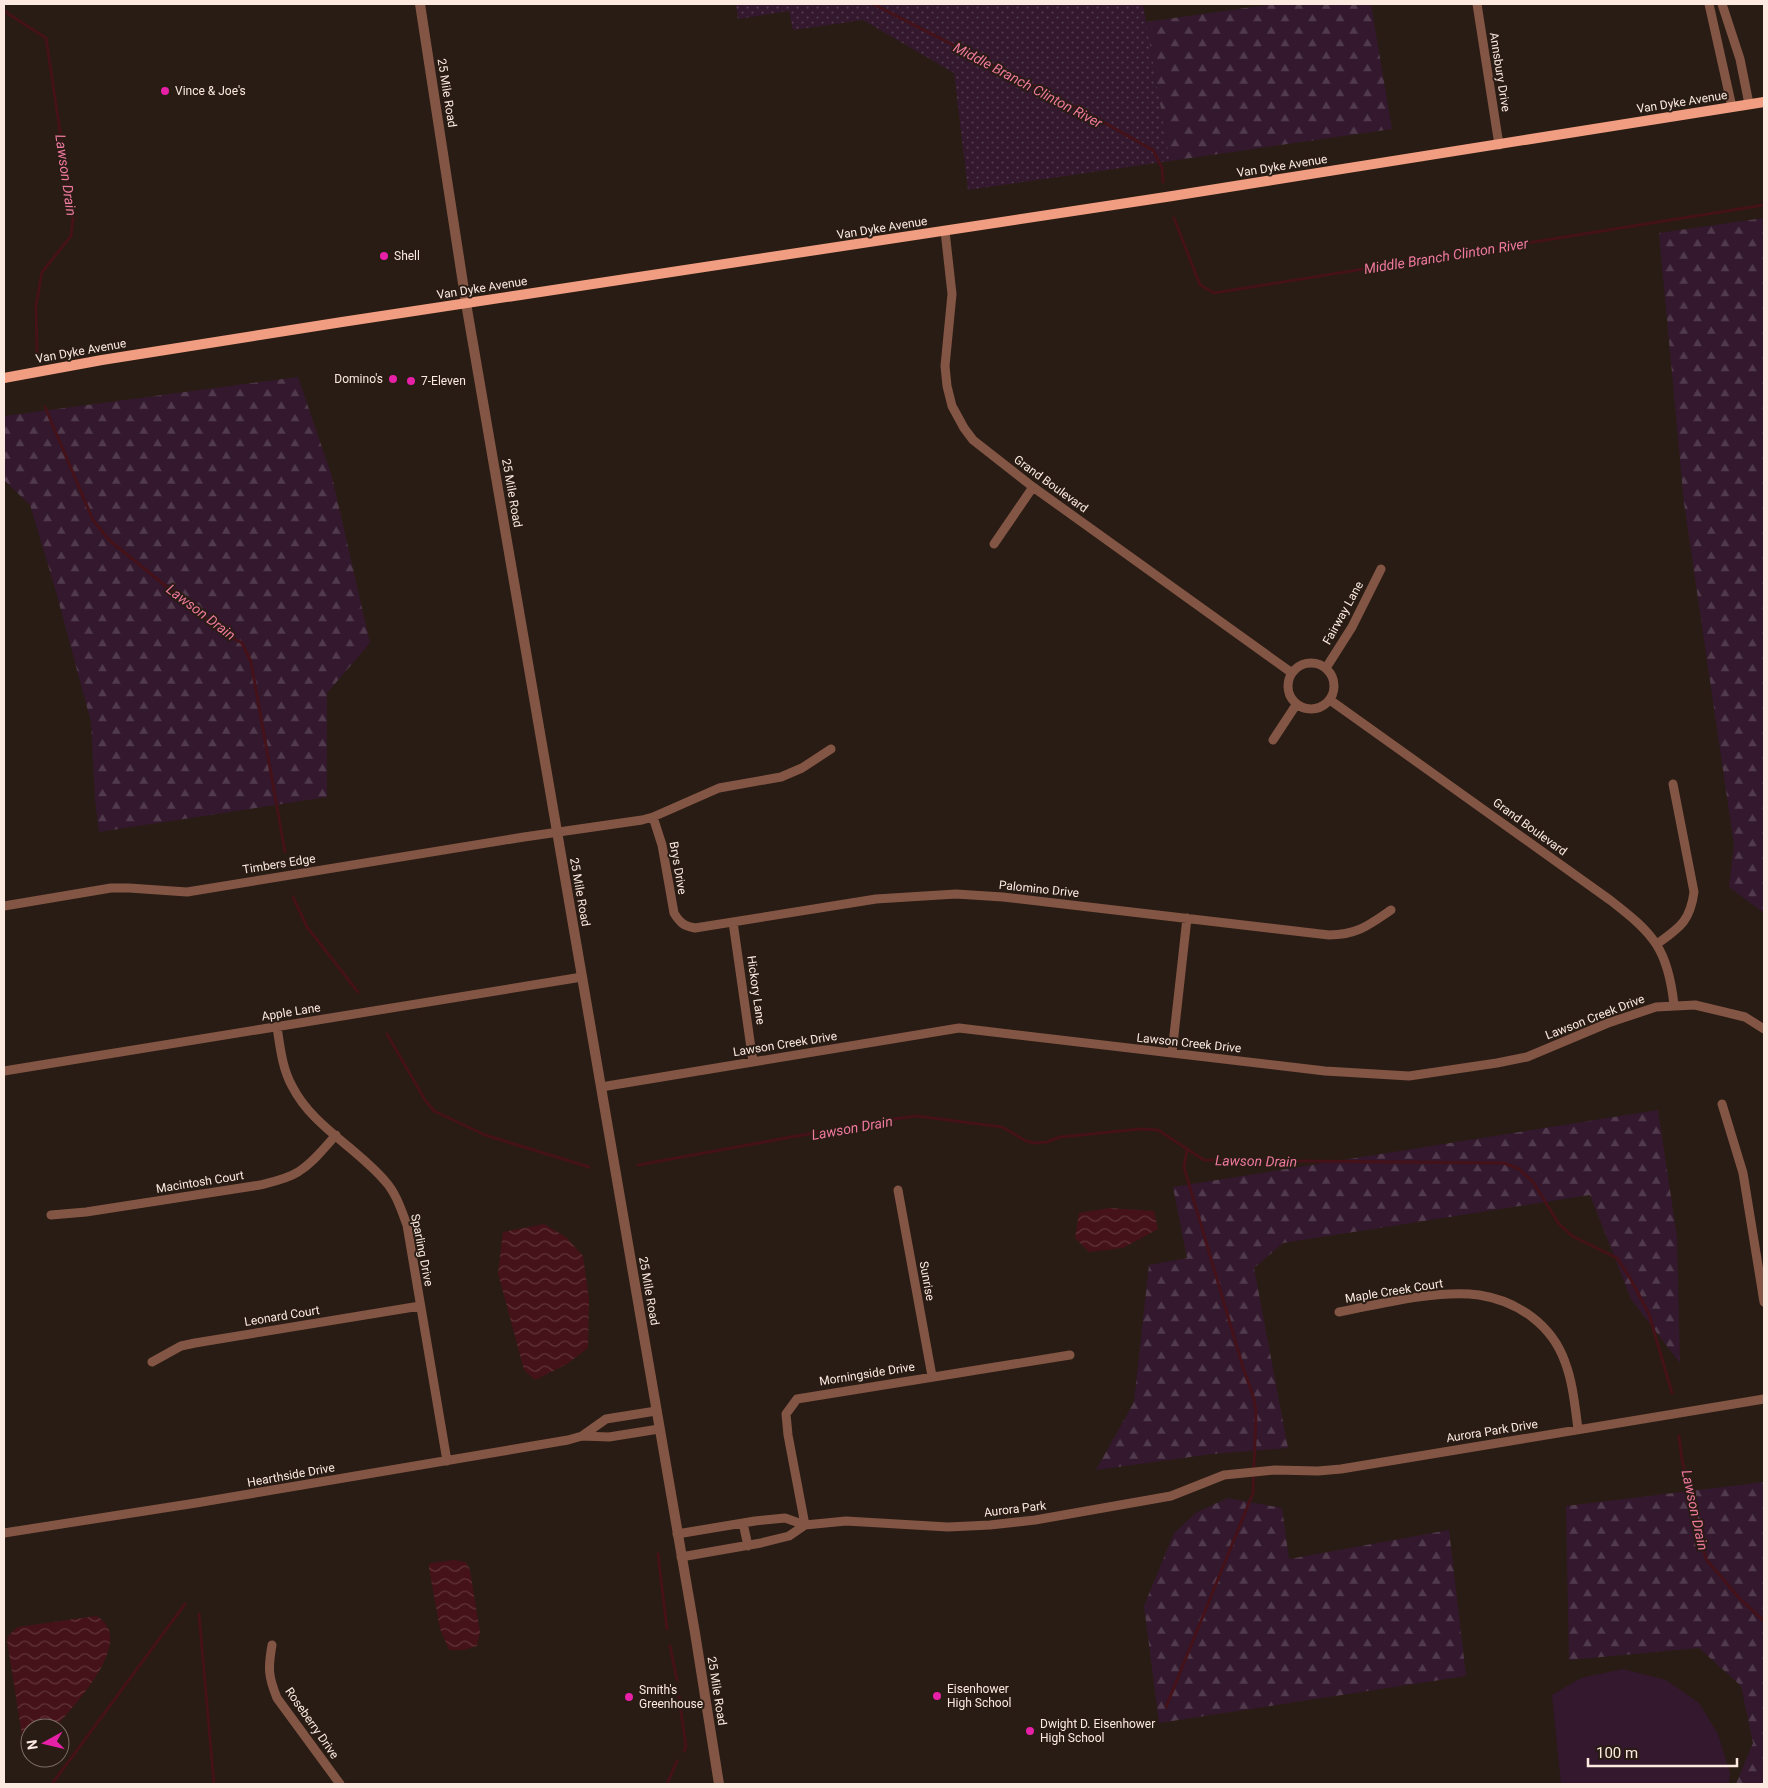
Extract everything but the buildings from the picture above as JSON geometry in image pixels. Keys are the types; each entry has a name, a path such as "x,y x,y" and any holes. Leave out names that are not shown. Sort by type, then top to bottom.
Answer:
{"main road":[{"name":"Van Dyke Avenue","path":"4,378 111,359 466,303 945,231 1764,102"}],"street":[{"name":"25 Mile Road","path":"420,4 466,303 695,1633 719,1784"},
{"name":"Annsbury Drive","path":"1477,4 1500,145"},
{"path":"1709,4 1732,106"},
{"path":"1722,4 1740,59 1749,104"},
{"path":"1723,62 1740,59"},
{"name":"Grand Boulevard","path":"945,231 952,294 945,366 947,386 952,406 973,440 1034,487 1292,673"},
{"path":"994,544 1034,487"},
{"name":"Fairway Lane","path":"1326,668 1352,627 1381,569"},
{"path":"1311,664 1326,668 1330,674 1333,690 1327,704 1305,709 1296,705 1288,686 1292,673 1300,667 1311,664"},
{"name":"Grand Boulevard","path":"1330,700 1610,900 1645,928 1657,944 1665,960 1671,981 1674,1005"},
{"path":"1273,740 1296,705"},
{"name":"Timbers Edge","path":"4,906 111,888 187,892 653,817 718,788 787,774 802,768 831,749"},
{"path":"1657,944 1684,923 1692,908 1694,892 1673,784"},
{"name":"Brys Drive","path":"653,817 662,845 674,913 679,923"},
{"name":"Palomino Drive","path":"679,923 686,927 696,928 876,899 956,894 1003,897 1329,935 1345,935 1368,926 1391,910"},
{"path":"1172,1053 1187,918"},
{"name":"Hickory Lane","path":"733,922 753,1062"},
{"name":"Apple Lane","path":"4,1071 582,977"},
{"name":"Lawson Creek Drive","path":"601,1088 873,1044 958,1028 1325,1071 1409,1076 1497,1064 1527,1057 1608,1023 1656,1007 1674,1005 1695,1006 1745,1016 1764,1029"},
{"name":"Sparling Drive","path":"277,1027 284,1065 292,1086 304,1104 384,1180 394,1193 407,1225 447,1461"},
{"path":"1722,1104 1743,1173 1764,1302"},
{"name":"Macintosh Court","path":"50,1215 260,1185 279,1180 297,1173 309,1164 336,1135"},
{"name":"Sunrise","path":"898,1190 932,1376"},
{"name":"Maple Creek Court","path":"1339,1312 1425,1297 1462,1294 1488,1297 1526,1312 1542,1324 1553,1338 1565,1362 1573,1393 1578,1429"},
{"name":"Leonard Court","path":"152,1362 181,1346 195,1343 420,1306"},
{"name":"Morningside Drive","path":"805,1525 788,1435 786,1414 797,1399 1070,1355"},
{"name":"Aurora Park Drive","path":"1224,1475 1267,1471 1341,1469 1764,1399"},
{"name":"Hearthside Drive","path":"582,1436 606,1419 656,1411"},
{"name":"Hearthside Drive","path":"4,1533 196,1504 568,1440 582,1436 608,1437 659,1429"},
{"name":"Aurora Park","path":"677,1534 785,1518 805,1525 846,1521 948,1527 1008,1523 1171,1496 1224,1475"},
{"path":"743,1523 748,1546"},
{"name":"Aurora Park","path":"681,1557 748,1546 789,1536 805,1525"},
{"name":"Roseberry Drive","path":"272,1645 268,1668 277,1698 340,1784"}],"green space":[{"path":"736,4 1143,4 1170,161 968,190 954,73 863,20 793,30 789,11 738,19"},
{"path":"1274,4 1371,4 1392,129 1170,161 1146,22"},
{"path":"1764,218 1764,913 1729,887 1734,845 1684,503 1659,233"},
{"path":"298,377 332,477 370,643 327,693 327,797 99,832 95,800 91,722 55,588 30,505 4,480 4,416"},
{"path":"1658,1110 1677,1237 1680,1363 1631,1299 1590,1195 1283,1243 1254,1268 1288,1448 1212,1454 1096,1470 1134,1402 1149,1265 1187,1258 1173,1187"},
{"path":"1764,1482 1764,1784 1736,1784 1753,1743 1741,1686 1699,1648 1569,1660 1566,1506"},
{"path":"1228,1498 1282,1508 1289,1559 1449,1530 1466,1676 1159,1723 1144,1606 1174,1533 1197,1512"},
{"path":"1623,1669 1666,1680 1699,1703 1718,1734 1730,1773 1729,1784 1561,1784 1552,1695 1581,1678"}],"water":[{"path":"1110,1208 1154,1211 1158,1229 1123,1248 1089,1252 1075,1238 1079,1213"},
{"path":"544,1224 566,1237 583,1256 589,1299 588,1348 567,1364 535,1380 524,1370 498,1273 503,1232"},
{"path":"453,1560 466,1562 470,1570 480,1632 477,1646 463,1650 449,1650 440,1629 429,1568 429,1564 435,1562"},
{"path":"96,1616 104,1622 109,1630 110,1642 101,1668 63,1718 20,1718 20,1723 7,1640 9,1635 18,1627"}],"waterway":[{"name":"Middle Branch Clinton River","path":"873,4 1094,117 1153,150 1162,168 1163,182"},
{"name":"Lawson Drain","path":"4,11 46,38 73,218 71,236 42,272 36,305 37,354"},
{"name":"Middle Branch Clinton River","path":"1174,218 1200,285 1214,293 1764,205"},
{"name":"Lawson Drain","path":"45,407 93,520 109,540 225,634 242,643 251,662 285,852"},
{"name":"Lawson Drain","path":"293,897 307,927 358,992"},
{"name":"Lawson Drain","path":"387,1034 425,1100 434,1111 485,1135 589,1167"},
{"name":"Lawson Drain","path":"638,1165 879,1121 917,1116 1002,1127 1026,1141 1036,1143 1047,1142 1060,1137 1141,1129 1158,1130 1204,1160 1504,1163 1519,1169 1533,1182 1559,1224 1572,1236 1617,1258 1649,1314 1672,1393"},
{"path":"1166,1707 1253,1493 1256,1413 1254,1399 1184,1167 1187,1150"},
{"name":"Lawson Drain","path":"1679,1436 1682,1460 1706,1559 1739,1598 1764,1621"},
{"path":"658,1554 667,1629"},
{"path":"52,1784 185,1604"},
{"path":"199,1614 214,1784"},
{"path":"670,1646 677,1680"},
{"path":"679,1697 686,1747 684,1751"},
{"path":"667,1784 677,1761"}],"place":[{"name":"Vince & Joe's","path":"165,91"},
{"name":"Shell","path":"384,256"},
{"name":"Domino's","path":"393,379"},
{"name":"7-Eleven","path":"411,381"},
{"name":"Eisenhower High School","path":"937,1696"},
{"name":"Smith's Greenhouse","path":"629,1697"},
{"name":"Dwight D. Eisenhower High School","path":"1030,1731"}]}
